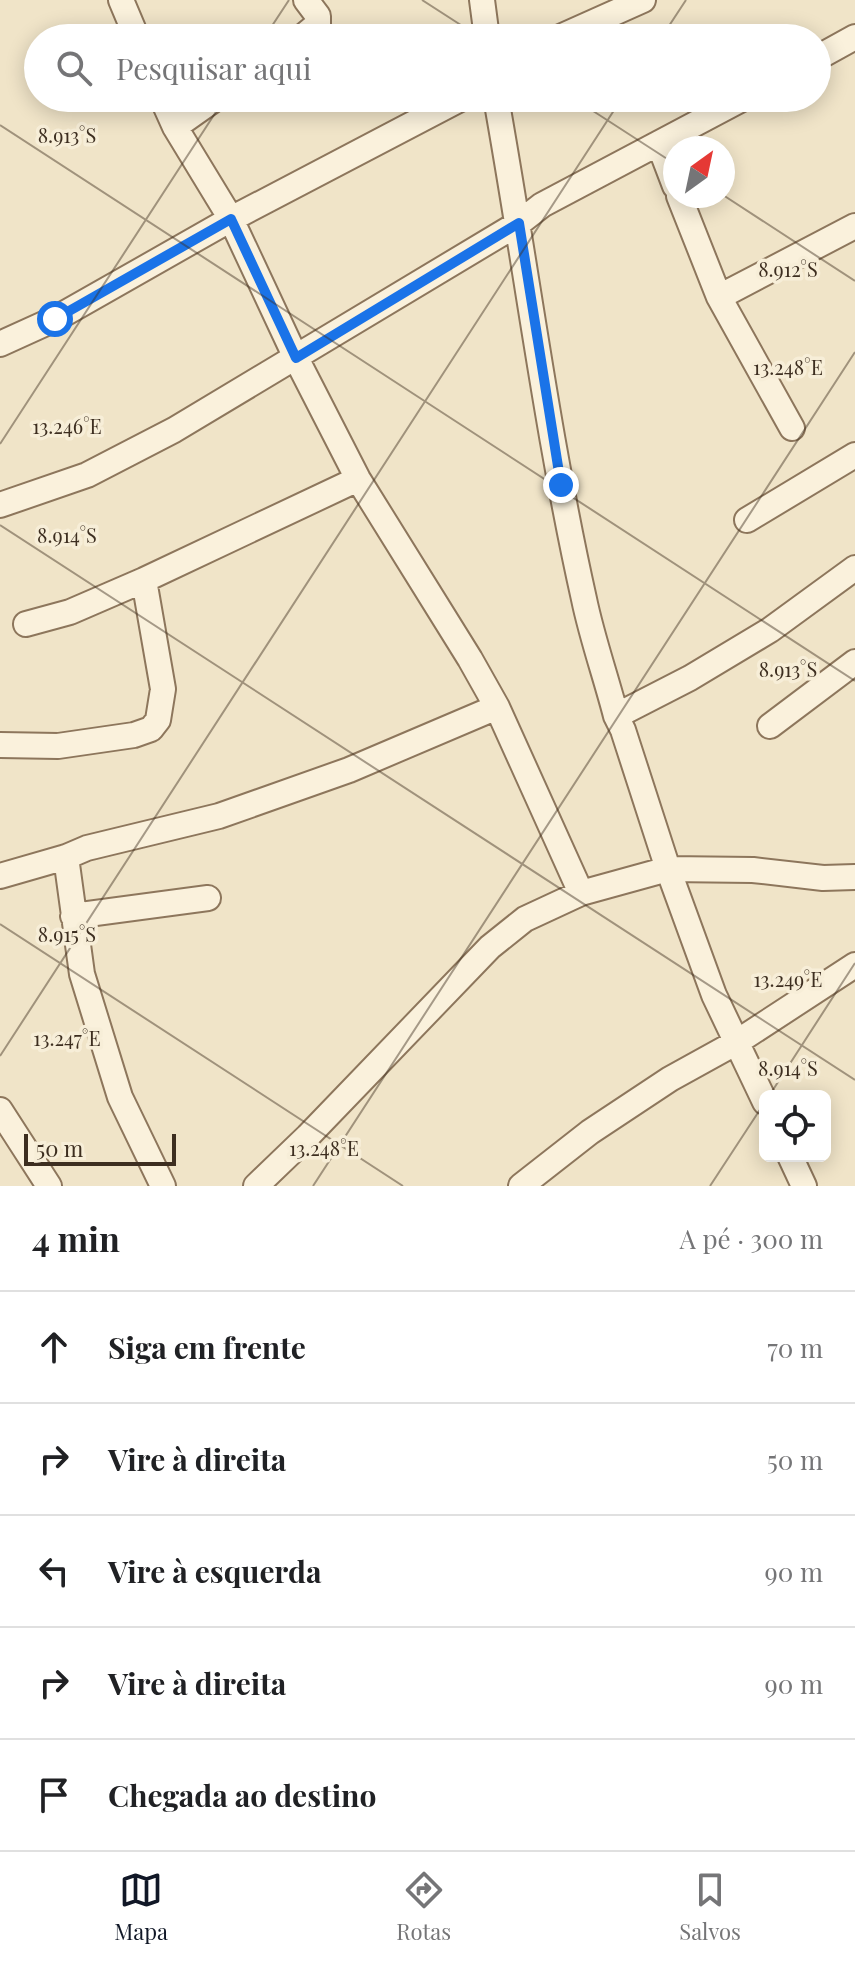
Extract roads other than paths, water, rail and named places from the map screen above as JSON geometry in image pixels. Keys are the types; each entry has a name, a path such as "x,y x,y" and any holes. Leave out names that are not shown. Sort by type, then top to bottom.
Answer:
{"street":[{"path":"121,0 131,24"},
{"path":"306,0 318,16 318,24"},
{"path":"482,0 485,24"},
{"path":"589,24 643,0"},
{"path":"831,50 855,37"},
{"path":"168,112 231,219 296,358 358,479 497,707 581,893"},
{"path":"175,127 196,112"},
{"path":"0,344 55,319 231,219 435,112"},
{"path":"499,112 561,485 584,602 616,716 668,869 714,995 759,1090"},
{"path":"0,505 87,475 174,430 519,223 542,205 718,112"},
{"path":"659,144 663,154"},
{"path":"684,208 719,297 792,428"},
{"path":"719,297 855,226"},
{"path":"747,520 855,455"},
{"path":"26,624 70,612 144,580 358,479"},
{"path":"616,716 690,678 770,630 855,568"},
{"path":"0,745 58,746 134,735 151,729 158,720 163,689 144,580"},
{"path":"770,726 855,662"},
{"path":"0,876 87,848 219,816 349,770 497,707"},
{"path":"66,857 82,974 120,1097 163,1186"},
{"path":"256,1186 490,947 525,919 581,893 668,869 753,870 823,878 855,877"},
{"path":"73,916 208,898"},
{"path":"521,1186 590,1132 670,1079 737,1042 855,965"},
{"path":"0,1110 49,1186"},
{"path":"793,1162 804,1186"}]}
